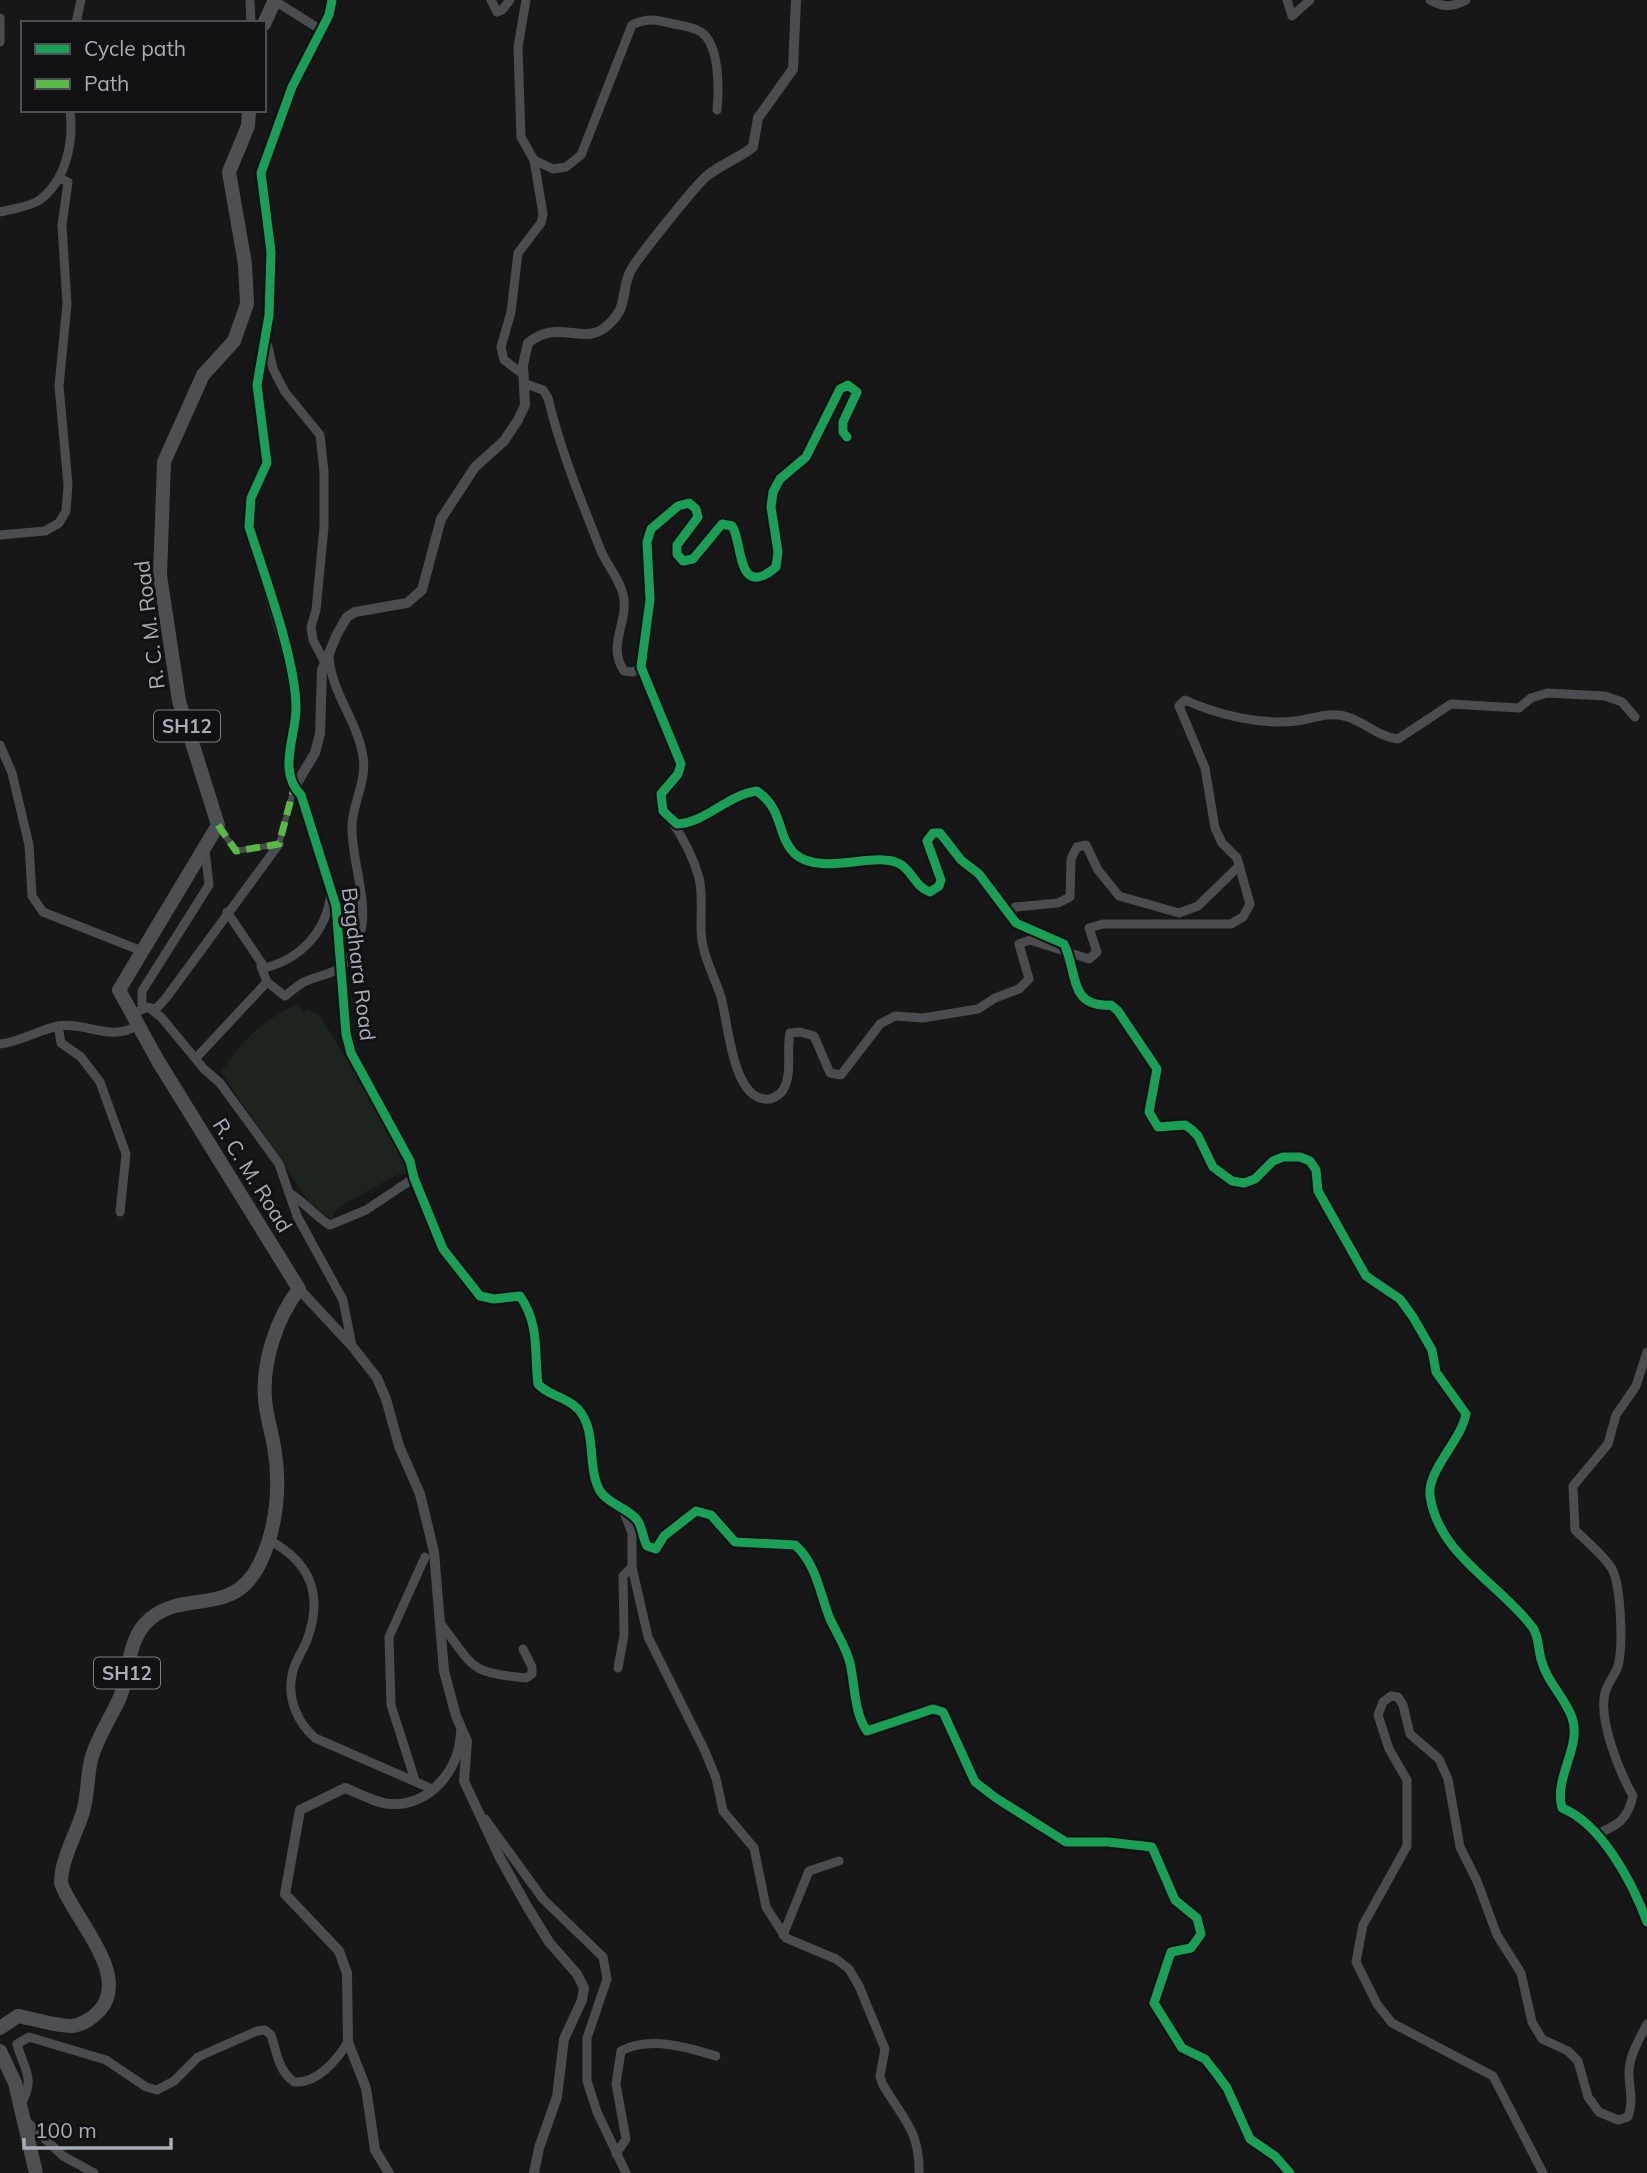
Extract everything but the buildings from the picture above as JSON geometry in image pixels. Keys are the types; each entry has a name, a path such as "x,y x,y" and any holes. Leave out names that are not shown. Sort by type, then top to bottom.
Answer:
{"main road":[{"path":"265,21 275,1"},
{"name":"R. C. M. Road","path":"249,112 248,126 229,172 245,264 247,304 234,341 203,374 164,462 160,575 169,638 179,701 219,825 119,990 140,1014 299,1289"},
{"name":"SH12","path":"0,2028 18,2016 52,2024 80,2024 103,2007 109,1989 106,1965 61,1883 61,1871 84,1809 90,1762 120,1697 135,1642 147,1621 165,1610 220,1600 234,1594 248,1582 259,1566 275,1516 277,1480 264,1400 265,1383 281,1316 299,1289"},
{"path":"0,2051 22,2111 36,2173"}],"street":[{"path":"76,21 81,0"},
{"path":"250,0 251,21"},
{"path":"294,788 289,773 289,752 296,705 287,656 249,527 251,498 267,463 257,385 267,338 271,252 261,173 292,87 321,30 332,0"},
{"path":"491,0 497,12 510,0"},
{"path":"526,0 518,47 521,138 534,160 543,214 541,223 518,253 511,312 501,347 504,360 525,379 543,390 548,398 564,462 601,552 622,591 625,606 616,650 618,662 624,671 633,672 640,667"},
{"path":"0,1044 11,1043 58,1026 125,1032 140,1014 156,1009 166,998 226,912 279,845 294,788 315,753 320,734 320,687 327,658 347,617 355,612 407,603 422,590 441,519 475,467 504,441 525,405 524,354 528,343 547,331 592,334 605,328 625,303 629,273 640,257 707,176 753,147 758,118 793,69 796,0"},
{"path":"1287,0 1292,16 1310,0"},
{"path":"1430,0 1451,6 1466,0"},
{"path":"275,1 321,30"},
{"path":"0,18 0,41"},
{"path":"534,160 553,169 575,163 581,155 632,25 642,20 653,19 693,28 708,39 719,77 718,110"},
{"path":"0,212 35,202 59,178 71,139 70,112"},
{"path":"0,535 45,531 59,523 66,511 68,485 59,386 67,304 62,225 68,182 59,178"},
{"path":"226,912 238,925 261,965 267,982 285,996 302,983 343,967 359,944 364,920 352,823 361,793 364,759 355,728 334,682 327,658 313,640 311,627 316,610 324,527 320,435 285,392 270,358 267,338"},
{"path":"847,437 843,432 843,422 856,392 848,385 840,389 806,457 780,479 773,492 771,507 778,552 776,567 766,576 756,576 744,570 738,558 738,535 732,526 722,524 693,559 683,561 677,554 677,545 698,517 696,509 689,503 678,506 651,529 647,542 650,600 640,667 681,764 678,774 661,794 663,811 693,857 700,881 702,941 709,972 720,994 730,1048 745,1084 759,1099 770,1099 782,1093 788,1076 790,1033 800,1032 814,1036 830,1073 841,1074 880,1024 895,1016 952,1016 978,1009 995,998 1019,989 1029,979 1019,944 1030,940 1089,958 1097,952 1089,928 1103,924 1231,924 1244,917 1251,904 1239,866 1215,828 1205,768 1183,722 1179,706 1185,700 1203,708 1264,721 1296,721 1328,715 1347,716 1381,737 1398,739 1451,704 1519,708 1531,698 1547,693 1605,696 1622,702 1635,717"},
{"path":"0,745 12,773 29,845 32,896 43,912 142,951"},
{"name":"Bagdhara Road","path":"294,788 301,795 331,887 343,967 346,1034 351,1053 411,1161 414,1178 443,1250 480,1296 494,1299 520,1296 530,1311 538,1343 538,1384 543,1391 563,1396 580,1411 588,1429 594,1475 601,1492 623,1510"},
{"path":"670,819 677,824 689,823 730,800 757,791 772,803 789,846 796,855 820,863 866,860 899,862 930,892 939,886 941,880 927,841 933,833 940,833 961,860 979,874 1016,923 1058,940 1068,951 1075,984 1086,1001 1096,1006 1111,1005 1118,1010 1151,1056 1157,1069 1149,1112 1158,1127 1185,1125 1191,1129 1198,1136 1213,1167 1232,1181 1244,1183 1255,1179 1273,1161 1283,1157 1300,1157 1310,1161 1316,1170 1318,1191 1366,1276 1400,1300 1413,1317 1432,1350 1436,1372 1465,1414 1463,1430 1440,1464 1430,1495 1439,1526 1459,1556 1535,1631 1550,1683 1572,1715 1574,1732 1558,1795 1562,1808 1576,1813 1628,1877 1647,1922"},
{"path":"219,825 236,851 279,845"},
{"path":"1010,915 1015,906 1058,903 1070,897 1071,859 1077,847 1086,845 1098,870 1119,896 1178,914 1198,906 1239,866"},
{"path":"140,1014 142,991 209,885 205,848"},
{"path":"261,965 265,968 281,964 318,934 328,915 331,887"},
{"path":"196,1058 267,982"},
{"path":"140,1014 161,1017 250,1121 279,1164 297,1216 343,1300 352,1346"},
{"path":"58,1026 61,1043 81,1057 100,1082 126,1154 120,1212"},
{"path":"289,1193 303,1201 318,1218 330,1225 375,1204 414,1178"},
{"path":"299,1289 352,1346 379,1382 400,1446 420,1494 434,1552 444,1671 467,1741 464,1780 535,1920 584,1988 582,2000 564,2039 557,2097 539,2148 534,2173"},
{"path":"1595,1835 1614,1826 1628,1814 1633,1796 1619,1773 1604,1706 1605,1693 1617,1669 1623,1645 1612,1569 1575,1530 1573,1486 1608,1444 1616,1415 1636,1386 1647,1352"},
{"path":"623,1510 632,1533 632,1567 652,1648 704,1749 716,1778 723,1811 754,1847 766,1907 783,1935 797,1944 836,1959 849,1969 863,1994 885,2049 880,2076 882,2083 909,2124 919,2154 919,2173"},
{"path":"623,1510 639,1521 647,1546 656,1549 664,1536 696,1511 711,1515 735,1542 795,1545 814,1571 831,1620 843,1640 853,1677 859,1721 867,1731 933,1709 943,1713 975,1782 996,1798 1066,1842 1108,1842 1152,1847 1175,1900 1197,1918 1201,1934 1192,1948 1171,1952 1154,2003 1182,2048 1205,2059 1227,2088 1250,2139 1275,2156 1290,2173"},
{"path":"269,1540 291,1552 300,1561 307,1570 313,1592 312,1626 291,1676 296,1716 302,1726 315,1738 432,1789"},
{"path":"415,1780 391,1705 389,1637 425,1557"},
{"path":"618,1668 624,1635 623,1576 632,1567"},
{"path":"439,1622 463,1655 482,1672 526,1678 532,1674 532,1667 523,1649"},
{"path":"1543,2173 1493,2076 1392,2023 1377,2004 1356,1962 1363,1925 1406,1846 1407,1780 1381,1728 1378,1715 1383,1702 1391,1696 1398,1697 1403,1704 1410,1734 1439,1759 1448,1779 1460,1847 1478,1881 1497,1935 1521,1973 1532,2022 1542,2039 1568,2051 1578,2061 1588,2097 1599,2112 1608,2118 1618,2120 1628,2117 1632,2106 1629,2072 1647,2024"},
{"path":"389,2173 375,2150 366,2088 348,2042 346,1973 339,1951 285,1894 300,1810 345,1788 391,1804 418,1801 447,1776 456,1759 462,1726"},
{"path":"474,1804 543,1899 603,1957 607,1979 587,2038 587,2081 626,2173"},
{"path":"783,1935 809,1871 839,1861"},
{"path":"94,2173 64,2156 22,2111 29,2091 29,2078 17,2044 29,2037 106,2060 146,2087 157,2090 174,2081 198,2057 257,2031 265,2030 271,2035 278,2061 286,2076 294,2082 312,2078 329,2067 348,2042"},
{"path":"616,2154 626,2139 615,2084 621,2051 632,2045 685,2046 716,2056"}],"shaded area":[{"path":"298,1004 304,1014 306,1010 319,1014 409,1162 410,1174 397,1175 337,1208 333,1219 315,1211 221,1072 254,1032 275,1016"}],"marked path":[{"path":"218,825 236,851 279,844 294,788"}],"cycle path":[{"path":"332,0 329,15 292,87 261,173 271,252 269,315 257,385 267,463 251,498 249,527 291,666 296,708 290,775 301,795 336,906 346,1034 351,1053 410,1161 414,1178 443,1249 480,1296 494,1299 520,1296 531,1317 538,1384 578,1409 588,1428 593,1471 600,1491 608,1500 638,1521 647,1546 656,1549 664,1536 696,1511 711,1515 735,1542 795,1545 813,1570 830,1619 846,1651 857,1707 867,1731 933,1709 943,1712 975,1782 996,1798 1066,1842 1108,1842 1152,1847 1175,1900 1197,1918 1201,1934 1191,1948 1171,1952 1154,2003 1182,2048 1205,2059 1227,2088 1250,2139 1275,2156 1290,2173"},
{"path":"847,437 843,432 843,422 857,392 848,385 840,389 806,457 780,479 773,492 771,507 778,552 776,567 763,576 754,577 747,573 732,526 722,524 693,559 683,561 677,554 677,545 698,517 696,509 689,503 678,506 651,529 647,542 650,600 641,667 681,764 678,774 661,794 663,811 677,824 688,822 746,793 757,791 772,807 789,847 804,860 826,864 893,861 901,864 923,889 930,892 939,886 941,880 927,841 933,833 940,833 961,860 979,874 1016,923 1064,944 1077,986 1087,1001 1111,1005 1118,1011 1157,1069 1149,1112 1158,1127 1185,1125 1191,1129 1198,1136 1213,1167 1232,1181 1244,1183 1255,1179 1273,1161 1283,1157 1300,1157 1310,1161 1316,1170 1318,1191 1366,1276 1400,1299 1432,1350 1436,1372 1466,1414 1458,1435 1430,1486 1436,1517 1445,1536 1458,1552 1533,1628 1544,1667 1568,1708 1574,1726 1574,1738 1561,1785 1562,1808 1577,1816 1603,1841 1624,1873 1647,1922"}]}
